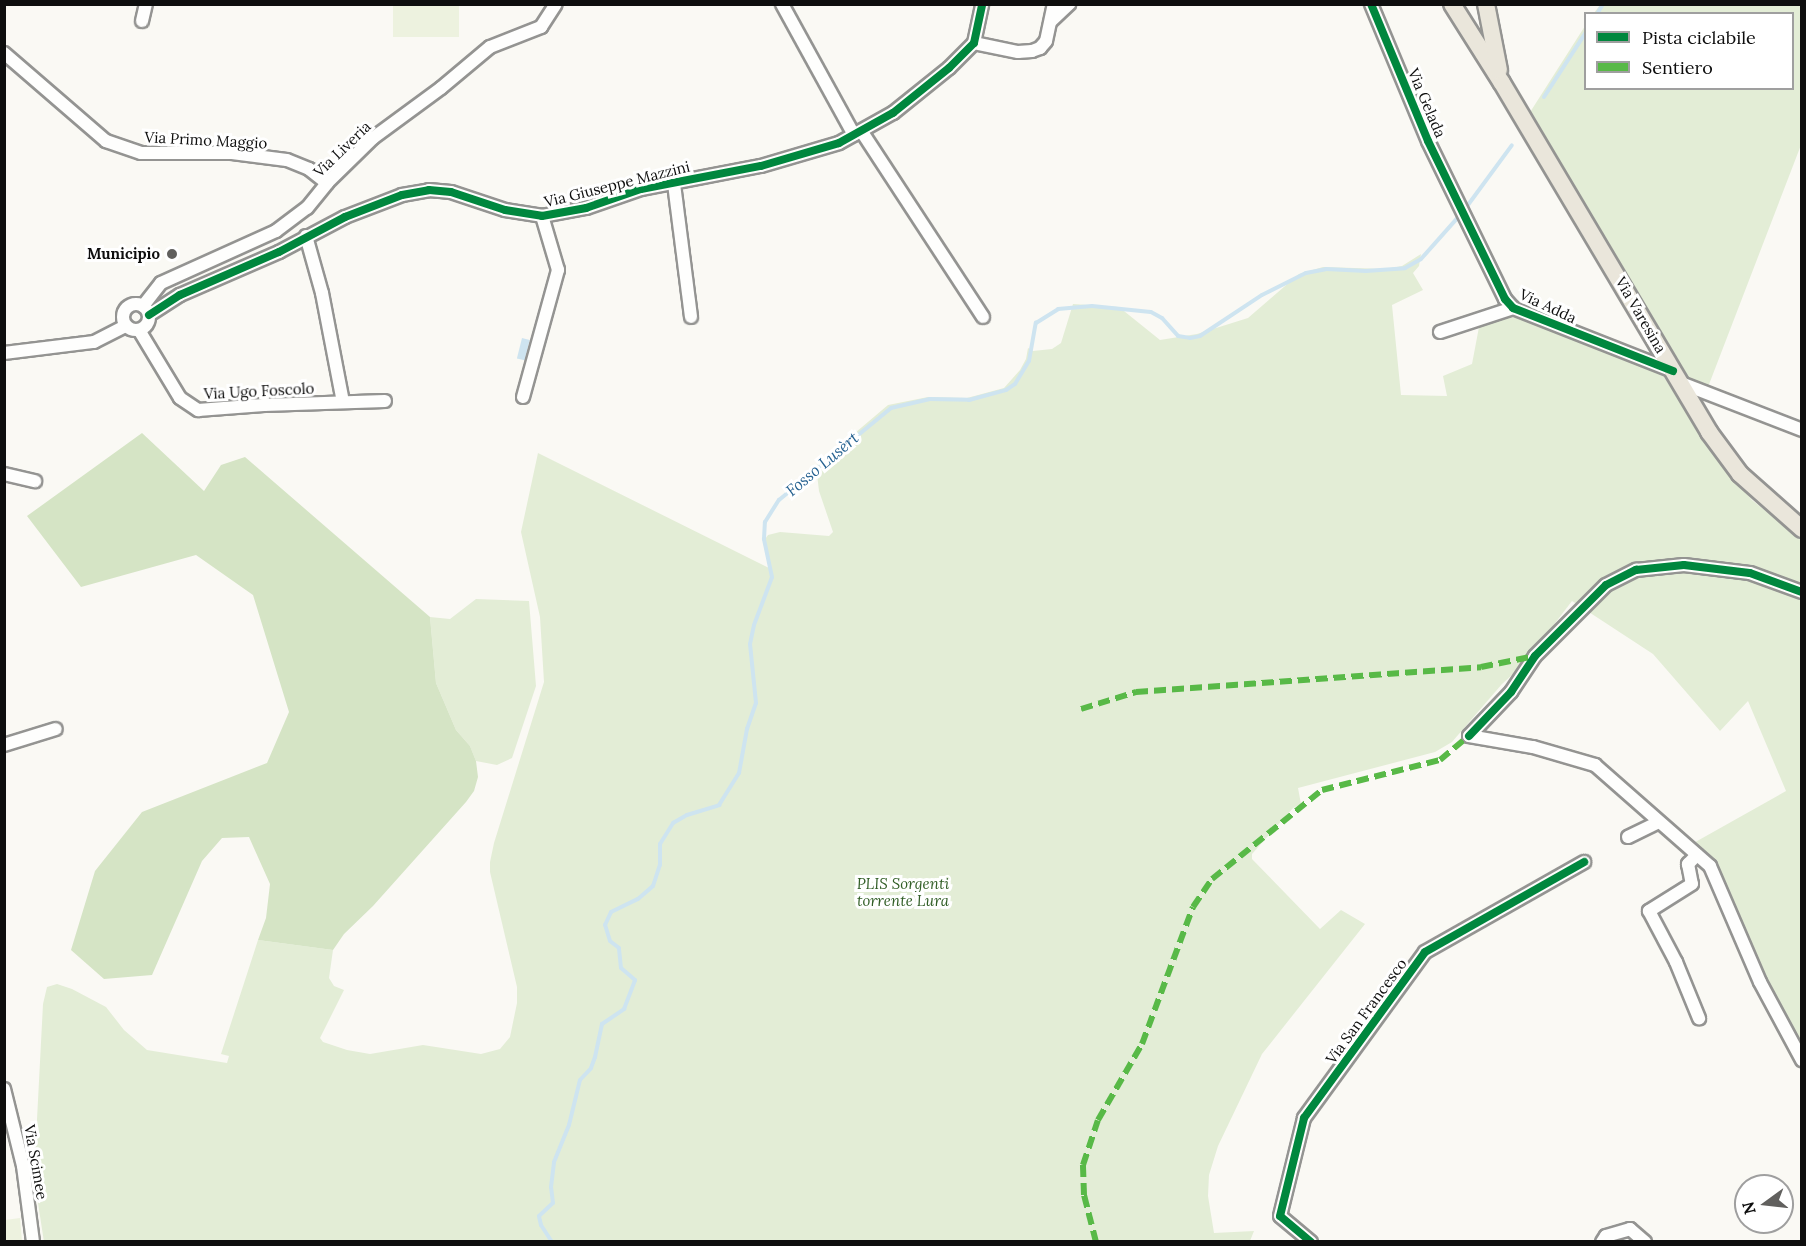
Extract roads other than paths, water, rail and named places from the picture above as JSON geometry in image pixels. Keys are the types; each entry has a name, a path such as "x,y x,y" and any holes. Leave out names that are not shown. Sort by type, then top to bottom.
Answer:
{"main road":[{"name":"Via Varesina","path":"1452,4 1502,83 1709,432 1740,474 1802,529"},
{"name":"Via Varesina","path":"1486,4 1502,83"}],"street":[{"path":"142,21 146,4"},
{"name":"Via Liveria","path":"146,310 161,283 276,231 307,208 327,183 373,138 441,88 490,47 541,27 556,4"},
{"path":"782,4 858,133 983,317"},
{"path":"982,4 974,43 1018,52 1032,51 1046,41 1054,4"},
{"path":"1050,21 1069,4"},
{"name":"Via Gelada","path":"1371,4 1428,141 1461,210"},
{"name":"Via Giuseppe Mazzini","path":"146,310 279,252 345,217 402,195 429,190 451,192 505,210 542,216 579,210 640,189 761,166 839,143 893,113 916,96 974,43"},
{"name":"Via Primo Maggio","path":"4,53 106,141 141,153 232,153 287,160 309,169 327,183"},
{"name":"Via Giuseppe Mazzini","path":"674,184 692,317"},
{"name":"Via Adda","path":"1461,210 1505,299 1513,308 1802,430"},
{"path":"523,397 558,270 542,216"},
{"path":"306,236 322,293 343,402"},
{"path":"134,304 146,310 146,326 139,330 126,326 122,319 125,309 134,304"},
{"name":"Via Adda","path":"1440,332 1513,308"},
{"path":"4,353 94,342 126,326"},
{"name":"Via Ugo Foscolo","path":"139,330 180,398 198,410 385,401"},
{"path":"4,474 35,481"},
{"path":"1802,592 1750,573 1684,565 1636,570 1606,585 1535,656 1511,692 1470,736 1533,747 1595,765 1710,866 1760,982 1802,1060"},
{"path":"4,745 56,729"},
{"path":"1628,837 1659,822"},
{"path":"1697,855 1688,864 1692,884 1649,911 1676,962 1699,1018"},
{"name":"Via San Francesco","path":"1311,1242 1280,1216 1304,1118 1425,952 1584,862"},
{"name":"Via Scimee","path":"4,1089 23,1166 33,1242"},
{"path":"1602,1242 1606,1236 1630,1229 1645,1242"}],"water":[{"path":"522,338 530,340 525,360 517,358"}],"waterway":[{"name":"Fosso Lusèrt","path":"1598,12 1603,4"},
{"name":"Fosso Lusèrt","path":"1544,97 1584,35"},
{"name":"Fosso Lusèrt","path":"1465,209 1512,145"},
{"name":"Fosso Lusèrt","path":"552,1242 541,1225 539,1216 553,1203 551,1187 554,1162 569,1125 580,1080 591,1068 595,1057 602,1024 624,1009 635,980 621,968 619,948 610,941 605,925 611,912 638,899 653,886 660,865 660,844 673,823 687,815 719,805 739,773 747,729 756,703 750,644 754,625 772,577 764,539 765,522 779,500 891,408 930,399 969,400 1006,390 1015,384 1029,361 1036,323 1058,309 1092,306 1151,312 1162,318 1178,336 1190,338 1200,336 1262,295 1306,273 1326,269 1366,271 1405,268 1421,259 1460,215"}],"place":[{"name":"Municipio","path":"172,254"}],"park label":[{"name":"PLIS Sorgenti torrente Lura","path":"903,892"}]}
